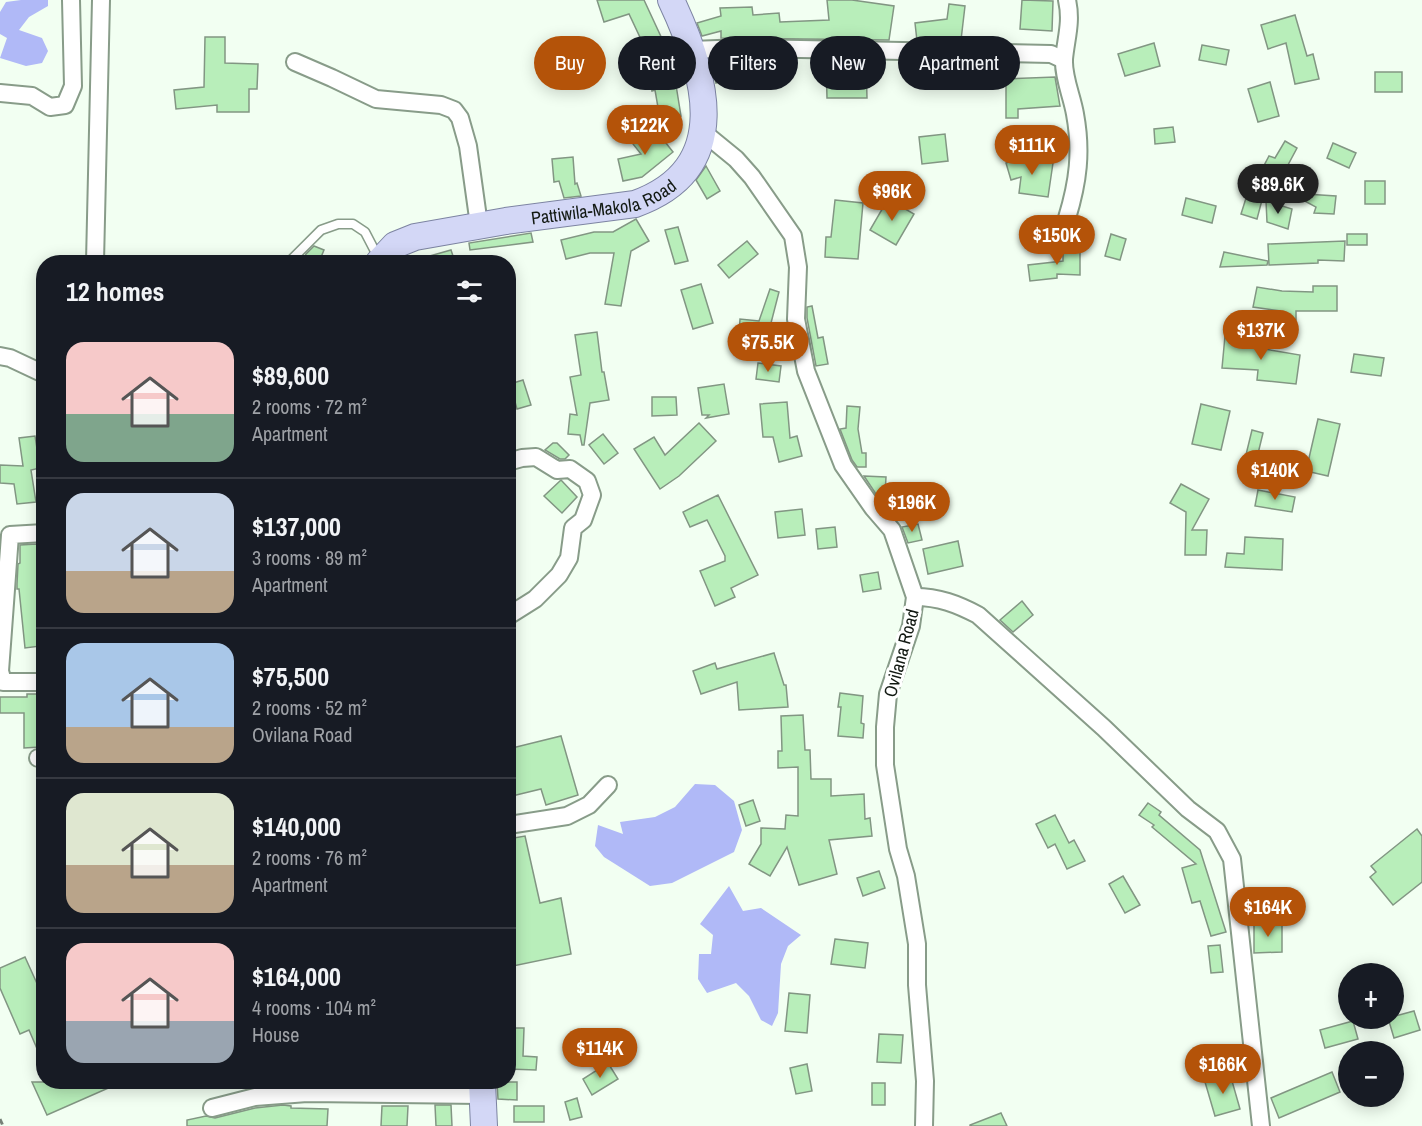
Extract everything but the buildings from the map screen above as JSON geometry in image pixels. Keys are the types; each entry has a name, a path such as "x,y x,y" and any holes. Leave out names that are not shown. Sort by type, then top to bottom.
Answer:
{"main road":[{"name":"Pattiwila-Makola Road","path":"671,0 686,36"},
{"name":"Pattiwila-Makola Road","path":"385,255 395,245 415,237 479,225 635,204 652,198 681,175 700,147 704,106 696,69"},
{"path":"482,1089 484,1126"}],"street":[{"path":"0,93 32,96 50,107 65,105 73,86 71,0"},
{"path":"95,255 101,0"},
{"path":"1067,0 1070,23 1064,60 1075,114 1079,156 1076,187 1067,219"},
{"path":"696,50 743,48 1051,54 1064,60"},
{"path":"295,62 376,99 441,105 454,110 460,118 468,146 479,225"},
{"name":"Ovilana Road","path":"703,132 736,159 752,177 793,236 798,267 796,319 806,371 843,465 873,508 892,530 915,597 911,626 888,694 885,765 898,849 906,876 917,944 917,985 925,1081 924,1126"},
{"path":"0,356 10,358 36,370"},
{"path":"516,460 536,457 557,470 570,469 587,481 592,495 583,520 573,528 569,558 559,575 535,599 516,611"},
{"path":"36,533 10,535 0,671 3,682 36,682"},
{"path":"915,597 932,597 954,602 978,615 1104,728 1188,809 1217,831 1232,859 1261,1126"},
{"path":"516,824 567,816 589,805 608,785"},
{"path":"212,1108 255,1097 307,1093 447,1089"}],"lane":[{"path":"296,255 321,230 338,224 353,224 365,232 376,255"}],"path":[{"path":"0,1119 3,1126"}],"water":[{"path":"48,0 48,6 29,17 19,30 42,38 48,51 42,63 26,66 0,58 7,38 0,34 0,12 6,2"},
{"path":"695,784 715,785 734,801 742,830 734,852 672,883 650,886 604,857 595,846 598,825 623,834 620,822 655,817 675,807"},
{"path":"729,886 743,911 761,908 801,935 788,946 781,964 778,1013 772,1026 761,1020 749,996 736,983 707,993 698,979 699,954 711,954 713,935 700,924"}]}
